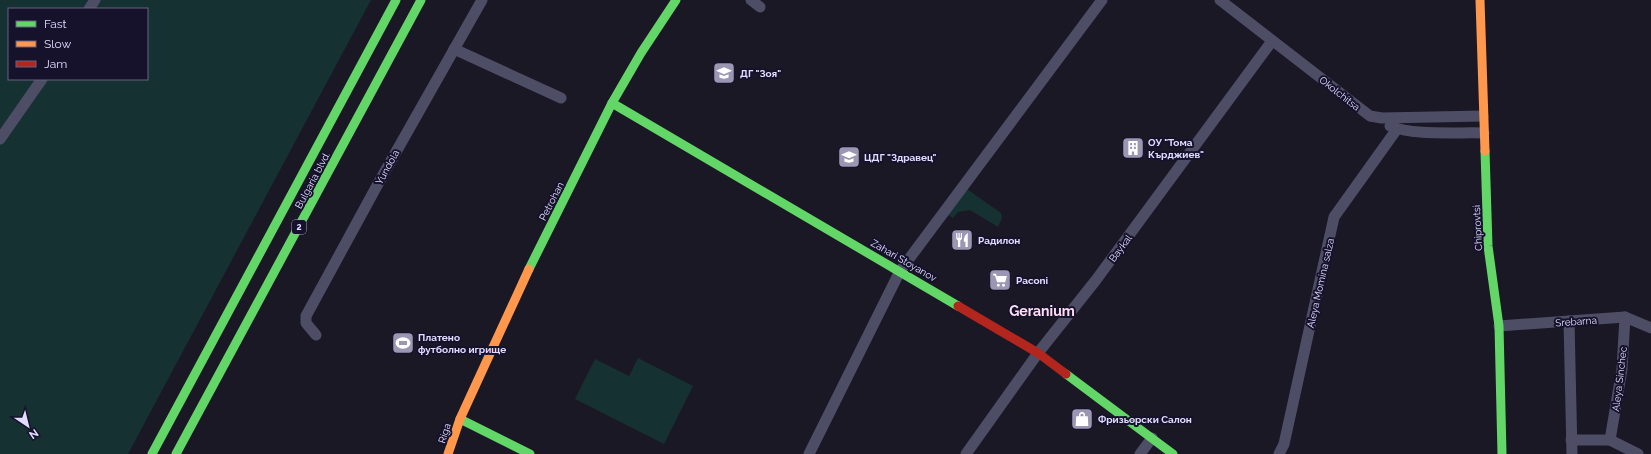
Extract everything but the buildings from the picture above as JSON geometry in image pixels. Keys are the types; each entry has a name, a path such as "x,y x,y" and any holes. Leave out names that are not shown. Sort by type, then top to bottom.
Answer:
{"main road":[{"name":"Bulgaria blvd.","path":"152,454 396,0"},
{"name":"Bulgaria blvd.","path":"176,454 421,0"},
{"name":"Petrohan","path":"460,419 531,265 612,103 641,53 676,0"},
{"name":"Chiprovtsi","path":"1480,0 1488,246 1499,326 1502,454"},
{"name":"Zahari Stoyanov","path":"612,103 1038,352 1173,454"},
{"name":"Riga","path":"448,454 460,419"},
{"path":"460,419 530,454"}],"street":[{"name":"Yundola","path":"316,335 306,323 306,316 379,182 482,0"},
{"path":"750,0 760,7"},
{"path":"809,454 900,271 1102,0"},
{"name":"Okolchitsa","path":"1220,0 1370,116 1483,116"},
{"name":"Baykal","path":"966,454 1038,352 1096,280 1272,41"},
{"path":"454,49 561,98"},
{"path":"0,139 41,80"},
{"path":"1370,116 1397,129 1445,133 1484,133"},
{"name":"Aleya Momina salza","path":"1279,454 1284,444 1334,217 1397,129"},
{"name":"Srebarna","path":"1499,326 1626,317 1651,328"},
{"name":"Aleya Sinchec","path":"1610,440 1622,369 1626,317"},
{"path":"1569,321 1572,454"},
{"path":"1140,454 1152,438"},
{"path":"1571,440 1610,440 1638,454"}],"green space":[{"path":"0,0 371,0 128,454 0,454"},
{"path":"964,187 1001,213 1002,218 998,227 970,210 958,212 953,218 945,213"},
{"path":"638,358 693,386 664,444 575,399 595,359 629,376"}],"traffic: fast":[{"path":"152,454 396,0"},
{"path":"176,454 421,0"},
{"path":"529,269 612,103 641,53 676,0"},
{"path":"612,103 958,306"},
{"path":"1485,151 1488,246 1499,326 1502,454"},
{"path":"1066,374 1173,454"},
{"path":"460,419 530,454"}],"traffic: slow":[{"path":"1480,0 1485,151"},
{"path":"448,454 460,419 529,269"}],"traffic: jam":[{"path":"958,306 1038,353 1066,374"}],"place":[{"name":"ДГ \"Зоя\"","path":"724,73"},
{"name":"ОУ \"Тома Кърджиев\"","path":"1133,148"},
{"name":"ЦДГ \"Здравец\"","path":"849,157"},
{"name":"Радилон","path":"962,240"},
{"name":"Paconi","path":"1000,280"},
{"name":"Платено футболно игрище","path":"403,343"},
{"name":"Фризьорски Салон","path":"1082,419"}],"district":[{"name":"Geranium","path":"1042,311"}]}
